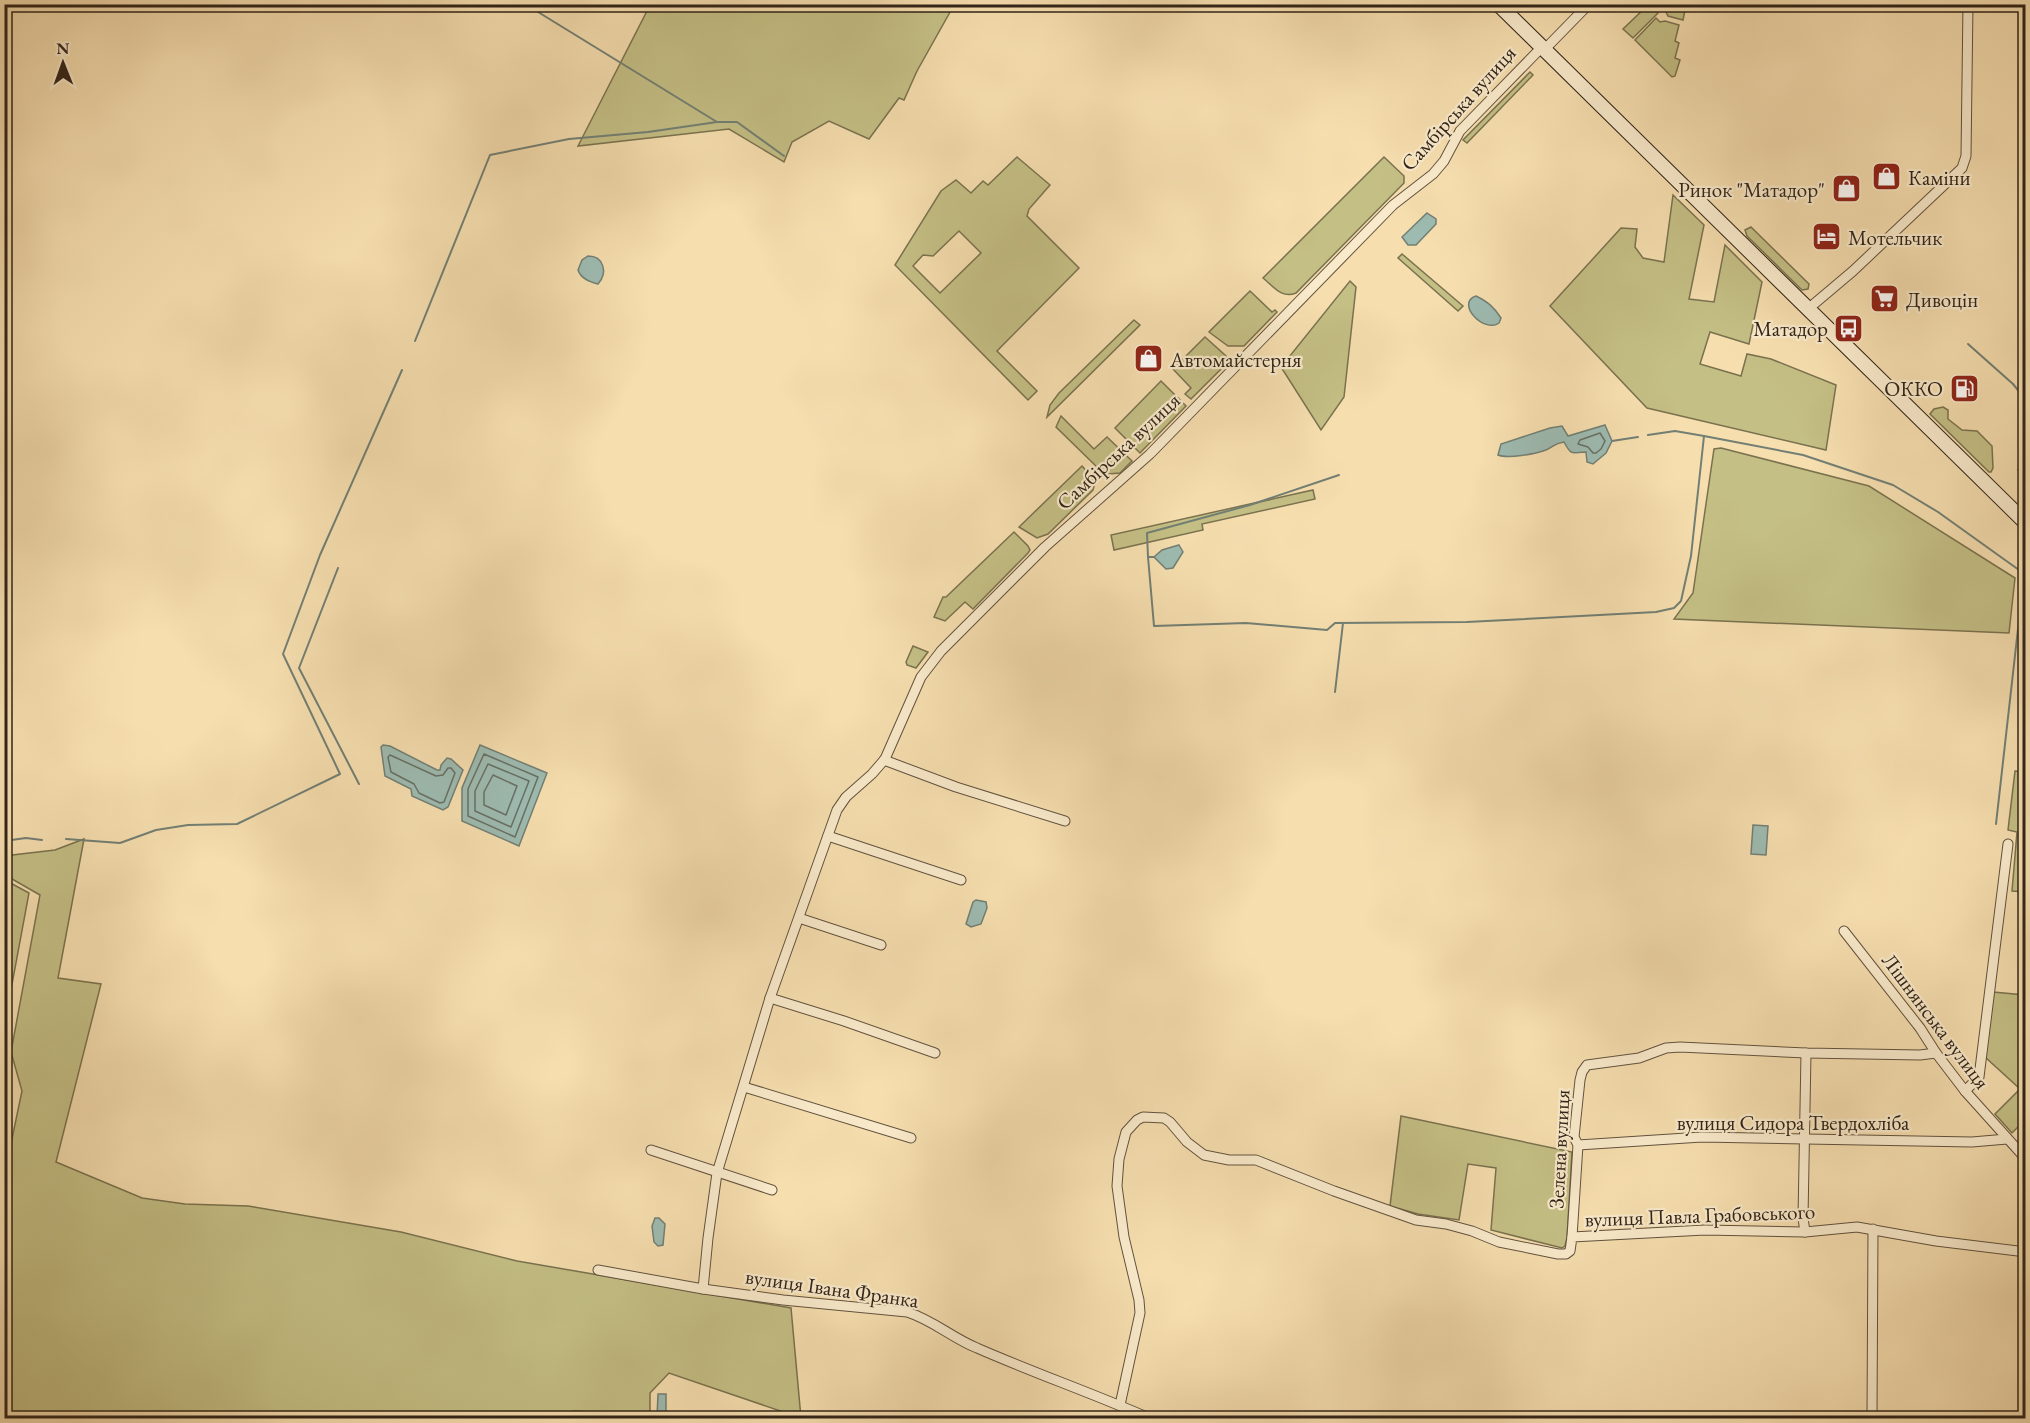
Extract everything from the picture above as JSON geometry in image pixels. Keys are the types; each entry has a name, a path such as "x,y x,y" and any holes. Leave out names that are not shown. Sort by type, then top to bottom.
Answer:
{"main road":[{"name":"Самбірська вулиця","path":"1498,4 2025,523"}],"street":[{"path":"1808,309 1853,271 1962,168 1966,156 1968,4"},
{"path":"1543,48 1584,6"},
{"name":"Самбірська вулиця","path":"703,1289 717,1173 770,998 837,810 846,797 884,760 921,677 941,651 1045,547 1150,454 1393,205 1433,174 1444,161 1460,131 1543,48"},
{"path":"884,760 933,779 1065,821"},
{"path":"828,836 962,880"},
{"path":"1965,1091 1979,1077 2008,844"},
{"path":"799,918 881,945"},
{"name":"Лішнянська вулиця","path":"1844,931 1920,1028 1965,1091 2025,1159"},
{"path":"770,998 935,1053"},
{"name":"Зелена вулиця","path":"1572,1237 1578,1145 1574,1137 1580,1080 1587,1065 1639,1058 1666,1048 1680,1047 1806,1053"},
{"path":"1805,1232 1803,1218 1806,1053 1920,1055 1936,1053"},
{"path":"744,1087 911,1138"},
{"name":"вулиця Павла Грабовського","path":"1120,1405 1140,1313 1119,1205 1119,1159 1126,1132 1143,1117 1164,1118 1195,1150 1204,1155 1229,1160 1257,1160 1334,1191 1416,1220 1446,1224 1472,1231 1498,1242 1558,1254 1566,1254 1570,1251 1572,1237 1704,1230 1805,1232 1857,1227 1936,1241 2025,1252"},
{"name":"вулиця Сидора Твердохліба","path":"1578,1145 1702,1137 1972,1142 2007,1139"},
{"path":"651,1149 772,1190"},
{"path":"1872,1419 1873,1229"},
{"name":"вулиця Івана Франка","path":"598,1270 703,1289 907,1312 924,1317 975,1348 1120,1405 1149,1419"}],"shaded area":[{"path":"650,5 954,5 917,71 904,100 899,98 869,139 829,121 792,142 784,162 729,129 578,146"},
{"path":"1648,5 1658,13 1633,38 1623,29"},
{"path":"1670,5 1686,5 1683,20 1668,16 1666,12"},
{"path":"1656,18 1660,22 1679,25 1675,41 1679,43 1675,58 1680,60 1675,76 1672,77 1635,40"},
{"path":"1530,72 1533,75 1467,143 1463,140"},
{"path":"1017,157 1050,185 1029,209 1027,216 1079,268 997,351 1037,391 1028,400 895,265 941,191 956,180 971,193 983,181 988,185","holes":["959,231 981,253 940,293 913,266 923,255 933,256"]},
{"path":"1384,157 1404,176 1404,183 1296,293 1282,293 1263,278"},
{"path":"1673,195 1704,225 1689,299 1714,302 1725,245 1762,282 1749,344 1710,332 1700,364 1741,376 1747,354 1771,359 1836,385 1826,450 1647,408 1550,306 1621,228 1637,229 1635,247 1643,258 1664,262"},
{"path":"1751,227 1809,284 1808,289 1802,290 1747,236 1745,230"},
{"path":"1402,254 1463,306 1458,311 1398,258"},
{"path":"1350,281 1356,287 1344,397 1321,430 1281,367"},
{"path":"1250,291 1272,312 1275,310 1277,312 1244,346 1228,346 1209,332"},
{"path":"1134,320 1140,325 1047,417 1050,405 1059,393"},
{"path":"1205,337 1226,356 1228,362 1191,399 1185,394 1191,388 1173,369"},
{"path":"1161,381 1186,406 1140,453 1115,428"},
{"path":"1943,407 1948,410 1948,419 1962,430 1977,431 1992,446 1993,468 1991,472 1930,414 1934,409"},
{"path":"1061,416 1094,449 1107,437 1132,461 1120,473 1108,474 1100,470 1056,427"},
{"path":"1721,448 1869,486 2015,578 2009,633 1674,619 1693,593 1714,449"},
{"path":"1082,466 1093,480 1093,490 1048,534 1037,538 1019,527"},
{"path":"1313,490 1315,499 1202,524 1203,530 1114,550 1111,535"},
{"path":"1014,532 1028,546 1030,550 1028,553 973,609 965,602 945,621 934,617 943,597 946,597"},
{"path":"913,646 928,652 916,668 907,665 906,662"},
{"path":"2015,771 2025,772 2025,892 2012,891 2017,832 2008,830"},
{"path":"84,839 58,978 101,984 56,1162 142,1198 185,1204 248,1206 401,1232 517,1261 791,1308 801,1418 669,1373 650,1393 650,1411 640,1418 610,1418 600,1413 575,1411 546,1418 5,1418 5,1172 22,1091 11,1052 40,895 5,875 4,856 55,850"},
{"path":"5,880 29,893 5,1022"},
{"path":"1993,992 2025,995 2025,1120 2012,1133 1995,1114 2020,1089 1985,1057"},
{"path":"1401,1116 1572,1152 1565,1246 1562,1248 1491,1230 1496,1168 1468,1164 1459,1220 1418,1214 1390,1206"}],"water":[{"path":"1427,213 1436,219 1436,224 1416,245 1408,245 1402,237"},
{"path":"588,256 598,259 603,266 603,275 598,284 589,281 579,273 582,260"},
{"path":"1476,296 1496,311 1501,318 1499,323 1486,324 1474,316 1469,305 1470,300"},
{"path":"1605,425 1612,441 1606,453 1593,464 1587,462 1586,452 1571,452 1564,442 1529,454 1498,455 1501,444 1550,428 1562,426 1568,436"},
{"path":"1179,545 1183,552 1173,568 1166,569 1154,557 1162,550"},
{"path":"480,745 547,773 519,846 462,821 462,788"},
{"path":"390,746 437,770 440,770 447,758 463,770 448,807 443,810 412,796 411,789 385,776 381,747"},
{"path":"1753,825 1768,826 1766,855 1751,854"},
{"path":"976,900 986,902 987,908 981,924 971,927 966,924 973,902"},
{"path":"655,1218 659,1218 665,1224 663,1245 658,1246 654,1242 652,1226"},
{"path":"658,1394 666,1394 666,1415 688,1418 653,1418 657,1417"}],"waterway":[{"path":"525,4 717,122 737,122 784,156"},
{"path":"415,341 490,155 569,139 648,132 717,122"},
{"path":"1968,344 2013,384 2026,400"},
{"path":"66,839 120,843 156,830 188,825 237,824 340,774 283,654 320,555 402,370"},
{"path":"1648,435 1675,431 1704,436"},
{"path":"1154,557 1148,557 1154,626 1246,623 1327,630 1335,623 1467,622 1656,612 1674,608 1681,601 1691,556 1704,436 1803,455 1893,485 1938,512 2026,575"},
{"path":"1612,441 1638,437"},
{"path":"2018,470 2026,461"},
{"path":"1148,557 1147,533 1250,505 1339,475"},
{"path":"338,568 299,668 359,784"},
{"path":"1996,824 2020,611 2026,583"},
{"path":"1335,692 1343,623"},
{"path":"4,841 26,838 42,840"}],"place":[{"name":"Каміни","path":"1887,177"},
{"name":"Ринок \"Матадор\"","path":"1846,189"},
{"name":"Мотельчик","path":"1827,237"},
{"name":"Дивоцін","path":"1885,299"},
{"name":"Матадор","path":"1849,328"},
{"name":"Автомайстерня","path":"1149,359"},
{"name":"ОККО","path":"1964,388"}]}
